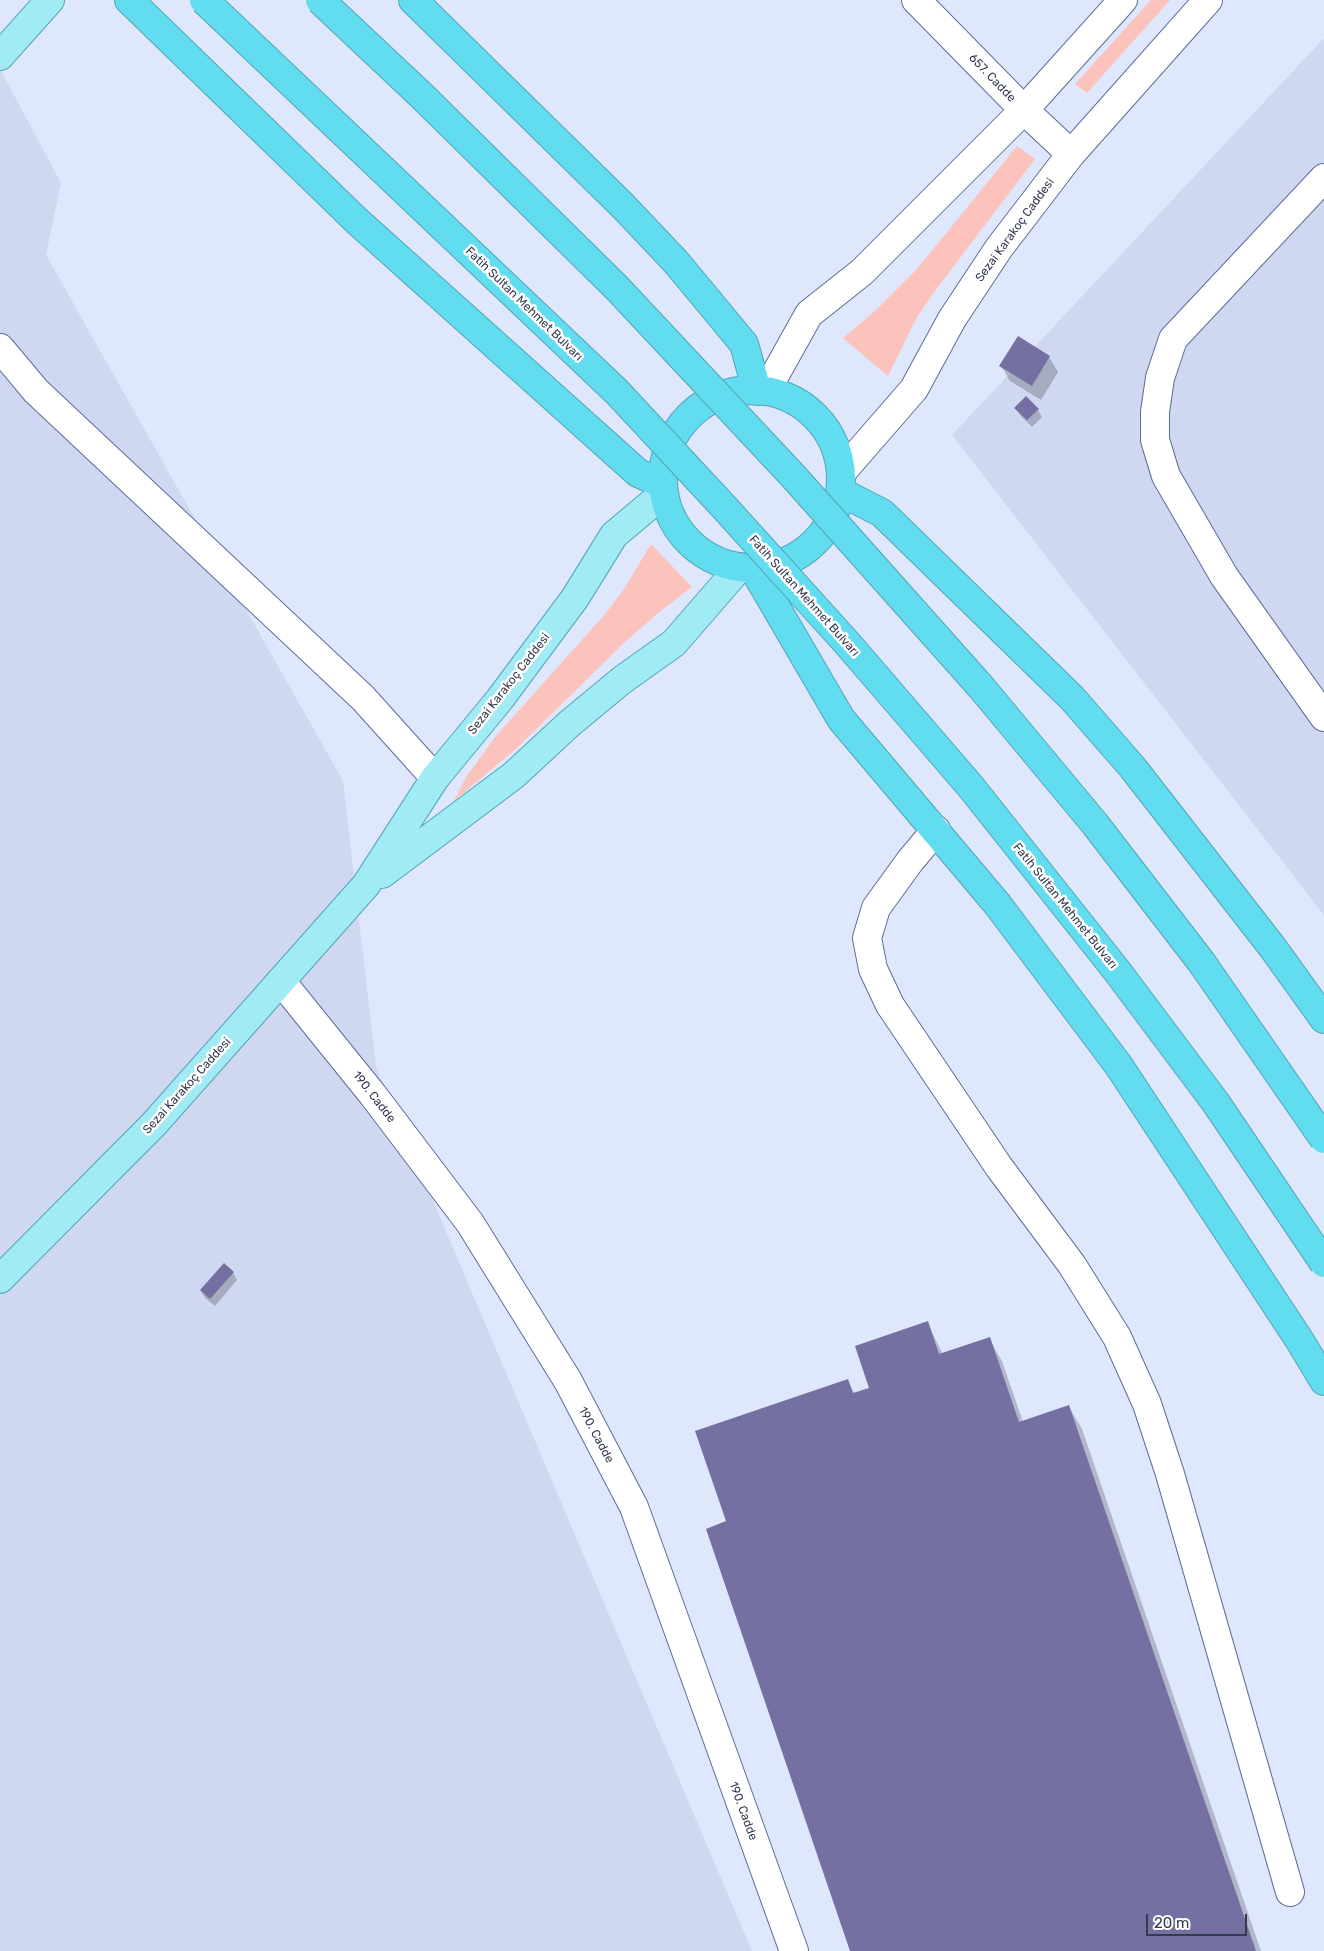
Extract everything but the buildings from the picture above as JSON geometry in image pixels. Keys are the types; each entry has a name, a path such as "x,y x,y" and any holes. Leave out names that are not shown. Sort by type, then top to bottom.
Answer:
{"highway":[{"path":"129,0 357,221 638,473 663,489"},
{"name":"Fatih Sultan Mehmet Bulvarı","path":"204,0 617,392 848,643 971,788 1117,971 1216,1103 1324,1263"},
{"path":"320,0 422,96 617,288 794,477 968,672 1095,824 1202,963 1324,1139"},
{"path":"413,0 623,206 676,262 744,344 762,391"},
{"path":"739,391 762,391 793,399 815,415 832,437 841,464 841,483 833,519 817,542 791,558 768,568 746,568 713,560 689,544 672,521 663,489 663,465 672,437 690,414 712,399 739,391"},
{"path":"841,483 882,513 1072,698 1133,768 1273,948 1324,1019"},
{"path":"746,568 841,720 998,905 1119,1066 1300,1341 1324,1381"}],"main road":[{"path":"0,56 50,0"},
{"name":"Sezai Karakoç Caddesi","path":"0,1279 154,1124 366,885 435,778 500,699 574,598 614,535 663,489"},
{"name":"Sezai Karakoç Caddesi","path":"366,885 514,775 600,699 674,643 746,568"}],"street":[{"name":"657. Cadde","path":"916,0 1024,110 1071,154"},
{"path":"762,391 809,314 862,272 1024,110 1123,0"},
{"name":"Sezai Karakoç Caddesi","path":"841,483 914,389 952,319 1000,248 1071,154 1208,0"},
{"path":"1324,178 1173,339 1160,378 1154,412 1154,440 1166,476 1224,576 1324,717"},
{"path":"0,348 36,391 363,698 435,778"},
{"path":"936,830 910,860 876,908 867,938 872,969 890,1005 999,1167 1072,1264 1117,1337 1147,1404 1170,1474 1290,1892"},
{"name":"190. Cadde","path":"281,981 373,1095 470,1223 572,1389 634,1507 794,1951"}],"shaded area":[{"path":"1151,0 1170,0 1087,93 1075,84"},
{"path":"1324,38 1324,915 952,435"},
{"path":"0,69 61,183 46,255 343,781 376,1067 752,1951 0,1951"},
{"path":"1017,146 1035,159 917,317 888,376 843,338 875,311 917,269"},
{"path":"651,544 692,587 626,641 517,748 454,801 466,777 496,736 606,613 624,589"}]}
